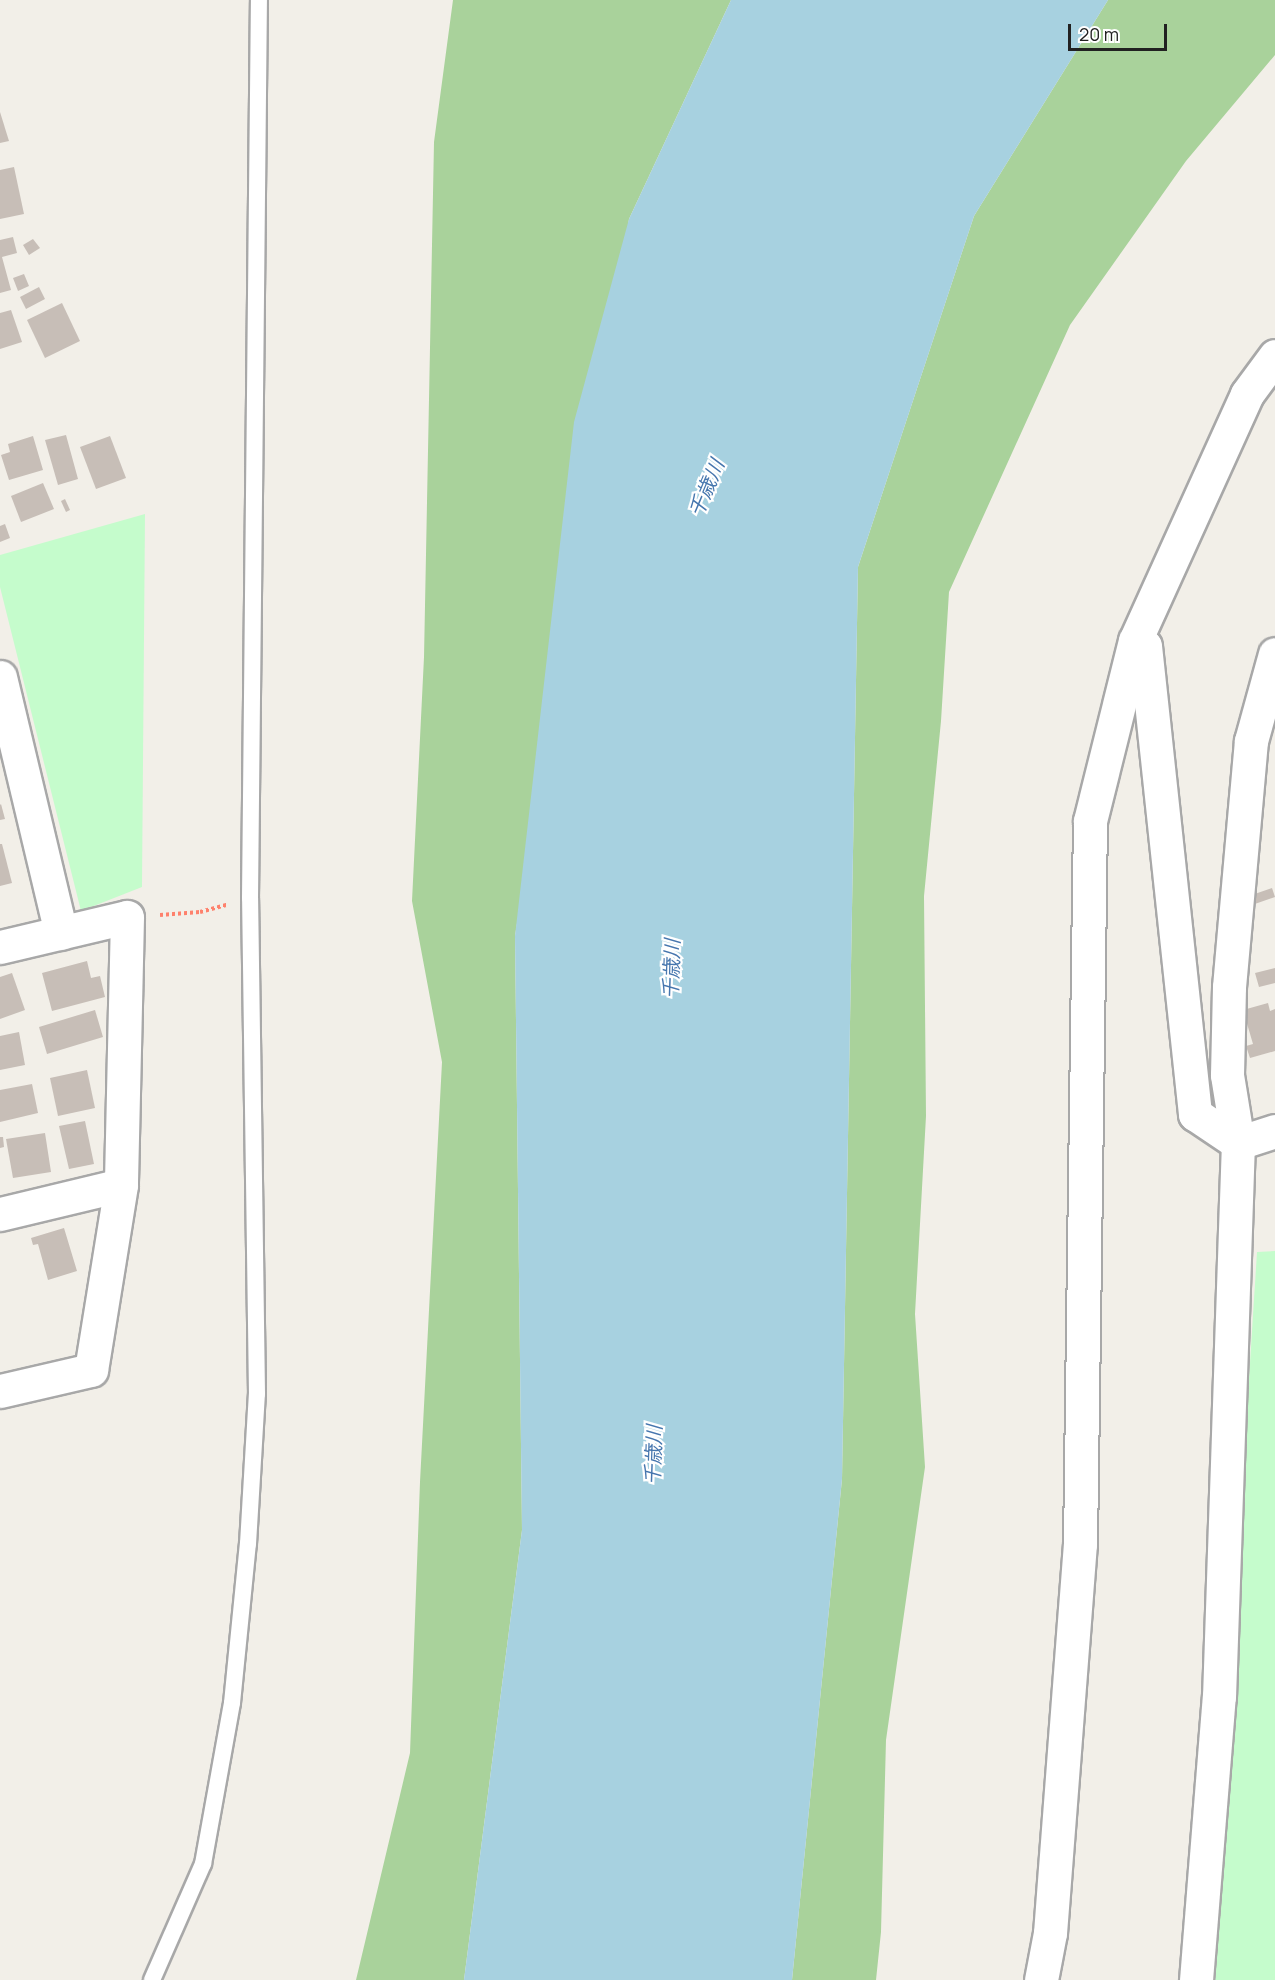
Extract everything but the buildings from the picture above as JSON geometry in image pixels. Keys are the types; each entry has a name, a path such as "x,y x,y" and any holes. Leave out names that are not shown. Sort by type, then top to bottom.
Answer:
{"street":[{"path":"1041,1980 1050,1934 1080,1544 1090,821 1135,641 1247,394 1275,356"},
{"path":"1135,641 1145,646 1196,1114 1238,1143"},
{"path":"1196,1980 1219,1697 1238,1143 1227,1075 1229,987 1251,741 1275,654"},
{"path":"0,676 61,933"},
{"path":"0,947 127,917 121,1185 91,1370 0,1391"},
{"path":"1238,1143 1275,1131"},
{"path":"0,1214 121,1185"}],"lane":[{"path":"152,1980 203,1864 231,1703 248,1544 257,1394 250,898 259,0"}],"path":[{"path":"127,917 200,912 250,898"}],"green space":[{"path":"453,0 731,0 629,219 515,936 522,1530 464,1980 356,1980 410,1753 420,1482 442,1062 412,901 424,657 434,142"},
{"path":"1108,0 1275,0 1275,55 1186,161 1070,325 949,592 941,721 924,896 926,1116 915,1314 925,1467 886,1740 881,1932 876,1980 792,1980 842,1479 858,567 974,216"},
{"path":"145,514 142,887 81,911 0,587 0,555"},
{"path":"1275,1251 1275,1980 1211,1980 1257,1252"}],"water":[{"name":"千歳川","path":"731,0 1108,0 974,216 858,567 842,1479 792,1980 464,1980 522,1530 515,936 574,422 629,219"}]}
